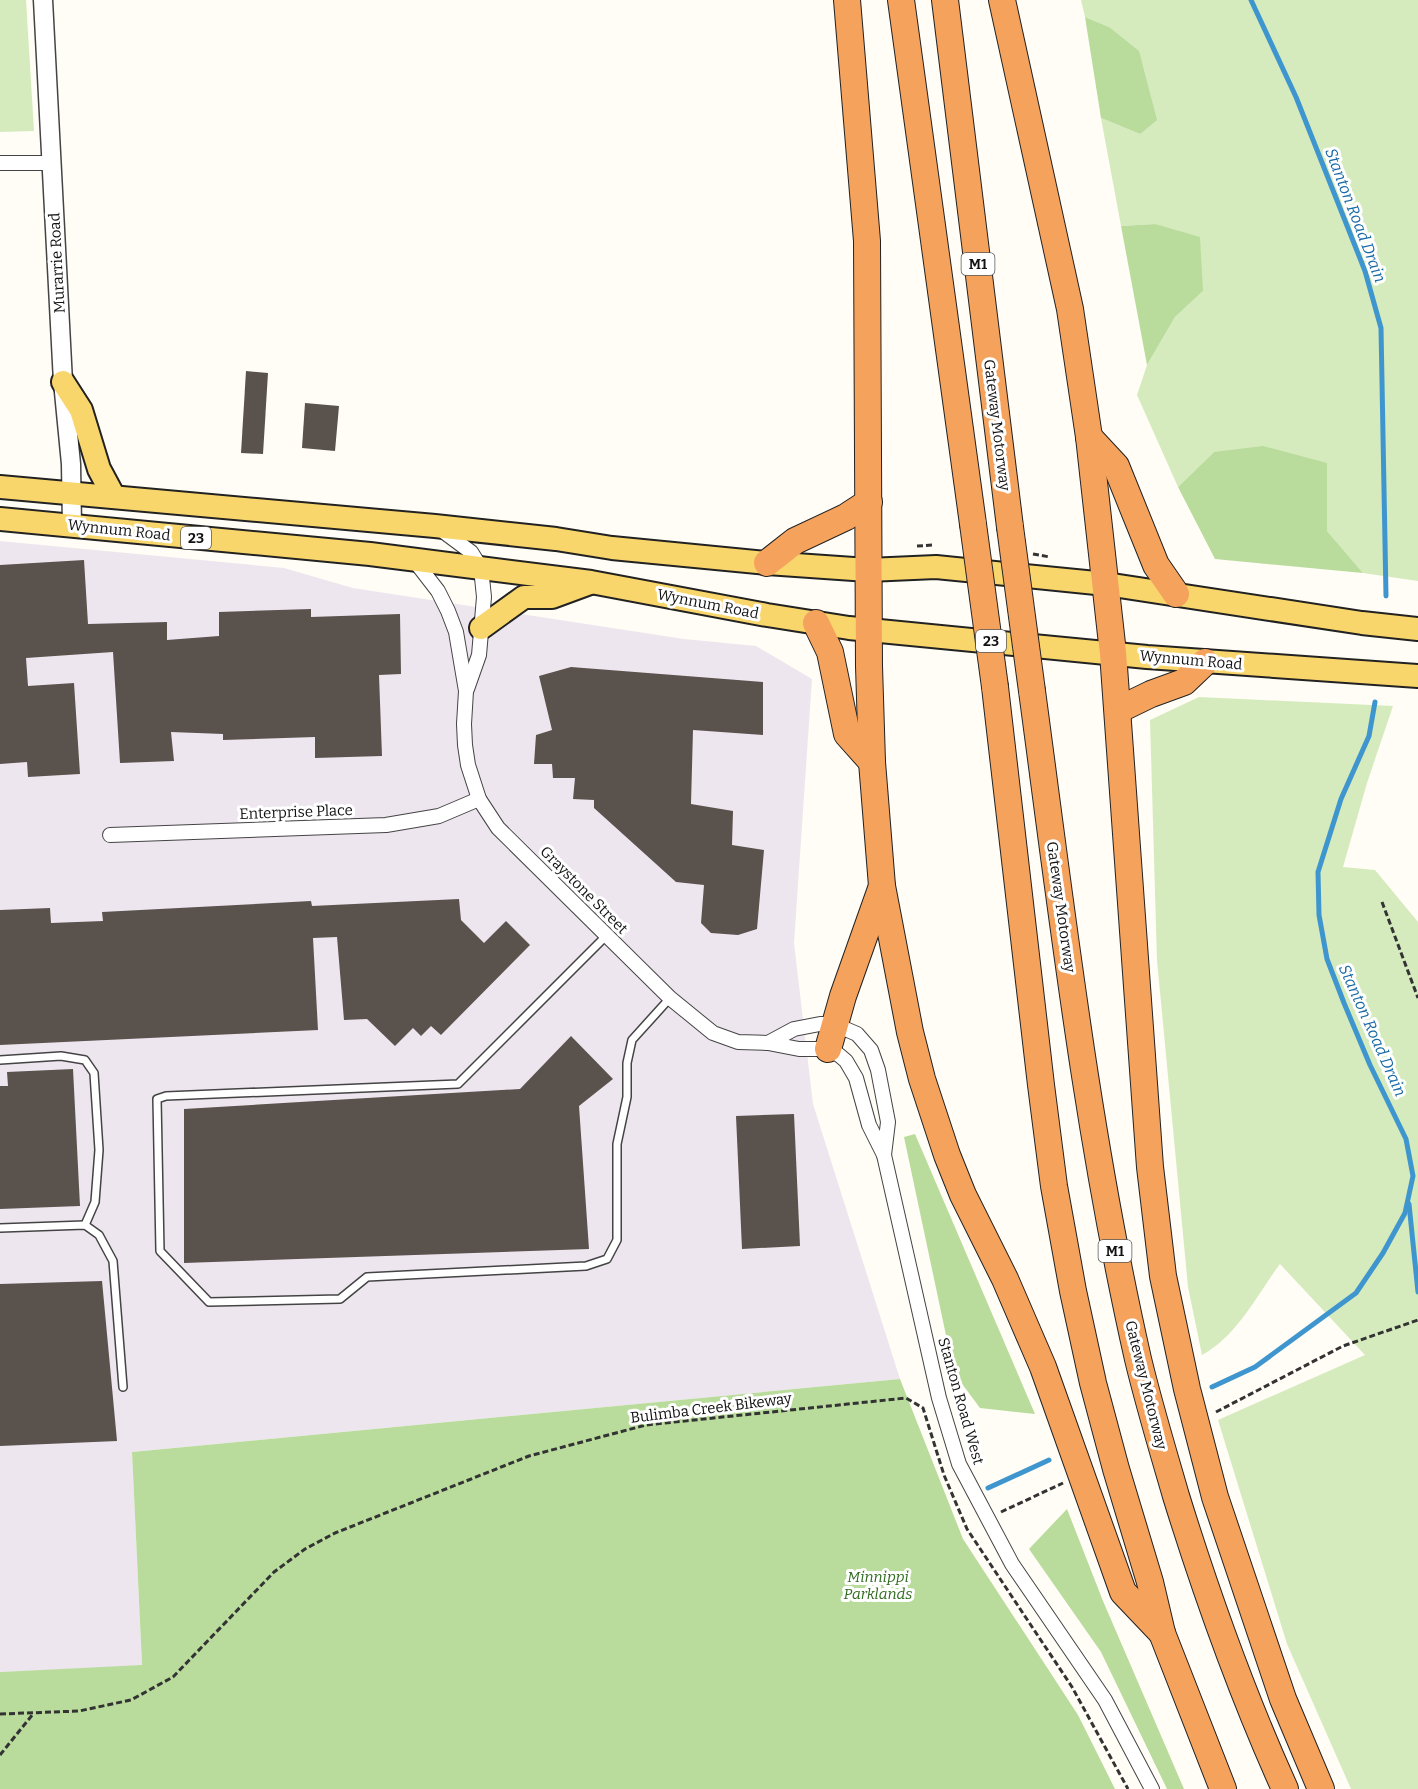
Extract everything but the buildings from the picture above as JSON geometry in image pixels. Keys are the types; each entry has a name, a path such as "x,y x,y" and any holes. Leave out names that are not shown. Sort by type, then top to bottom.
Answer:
{"highway":[{"path":"847,0 867,241 869,687 872,762 882,886 910,1032 922,1079 947,1155 963,1195 1005,1279 1043,1367 1123,1592 1162,1634"},
{"name":"M1","path":"900,0 995,687 1054,1186 1093,1383 1150,1582 1162,1634 1223,1789"},
{"name":"Gateway Motorway","path":"945,0 1010,527 1065,939 1093,1123 1118,1263 1139,1362 1161,1446 1197,1564 1239,1680 1285,1789"},
{"path":"1002,0 1070,309 1089,437 1113,653 1150,1156 1163,1276 1184,1378 1215,1497 1283,1699 1321,1789"},
{"path":"1089,437 1116,466 1156,566 1176,594"},
{"path":"767,563 795,541 846,517 869,502"},
{"path":"816,623 830,652 847,734 872,762"},
{"path":"1118,710 1151,694 1184,682 1205,662"},
{"path":"828,1049 834,1024 882,886"}],"main road":[{"path":"63,382 81,410 97,462 114,497"},
{"name":"23","path":"0,488 435,526 556,539 612,548 767,563 868,570 936,567 1106,584 1418,629"},
{"name":"Wynnum Road","path":"0,519 414,560 591,582 767,615 869,630 1205,662 1418,676"},
{"path":"481,628 524,597 552,597 591,582"}],"street":[{"name":"Murarrie Road","path":"43,0 63,382 71,464 72,526"},
{"path":"0,163 52,164"},
{"path":"435,526 464,545 481,568"},
{"name":"Graystone Street","path":"414,560 438,591 456,632 466,691 465,745 479,799 498,828 606,936 698,1023 725,1039 738,1042 768,1043 799,1049 828,1049"},
{"name":"Graystone Street","path":"466,691 479,655 484,586 481,568"},
{"name":"Enterprise Place","path":"110,835 386,825 439,816 479,799"},
{"name":"Graystone Street","path":"768,1043 794,1029 834,1024"},
{"name":"Stanton Road West","path":"834,1024 857,1034 871,1050 888,1122 884,1155"},
{"name":"Stanton Road West","path":"828,1049 839,1055 852,1069 869,1125 884,1155 939,1398 959,1464 986,1519 1012,1564 1106,1700 1152,1789"}],"lane":[{"path":"606,936 458,1084 165,1096 157,1099 160,1251 209,1302 340,1299 354,1285 367,1277 586,1266 607,1259 617,1240 617,1144 627,1097 627,1063 632,1040 670,998"},
{"path":"0,1060 61,1056 85,1060 94,1073 99,1150 95,1202 85,1225"},
{"path":"0,1228 85,1225 99,1235 113,1261 123,1387"}],"path":[{"path":"1382,902 1418,998"},
{"path":"1216,1412 1343,1346 1418,1320"},
{"name":"Bulimba Creek Bikeway","path":"0,1713 79,1711 131,1701 173,1677 273,1572 304,1549 334,1533 529,1456 646,1425 906,1398 923,1408 944,1475 968,1528 1072,1688 1128,1789"},
{"path":"986,1519 1063,1483"},
{"path":"0,1755 34,1713"}],"shaded area":[{"path":"0,541 284,568 353,588 684,639 756,646 812,679 794,943 813,1104 900,1379 132,1452 142,1666 0,1672"}],"green space":[{"path":"0,0 26,0 34,131 0,132"},
{"path":"1081,0 1418,0 1418,581 1363,573 1327,531 1327,463 1214,452 1178,487 1137,395 1147,365 1175,317 1203,291 1155,224 1121,226 1101,118 1140,134 1109,27 1085,17"},
{"path":"1085,17 1109,27 1139,51 1157,120 1140,134 1101,118"},
{"path":"1155,224 1200,237 1203,291 1175,317 1147,365 1121,226"},
{"path":"1263,446 1327,463 1327,531 1363,573 1215,559 1178,487 1214,452"},
{"path":"1199,697 1393,706 1367,783 1343,867 1375,870 1418,922 1418,1789 1351,1789 1287,1644 1218,1420 1365,1355 1280,1264 1236,1326 1215,1347 1202,1355 1188,1287 1157,960 1150,720"},
{"path":"915,1134 1035,1414 980,1408 954,1373 904,1137"},
{"name":"Minnippi Parklands","path":"900,1379 963,1539 1078,1715 1115,1789 0,1789 0,1672 142,1665 132,1452"},
{"path":"1067,1509 1103,1601 1184,1789 1167,1789 1101,1652 1029,1549"}],"waterway":[{"name":"Stanton Road Drain","path":"1251,0 1296,97 1365,271 1381,328 1386,596"},
{"name":"Stanton Road Drain","path":"1212,1387 1255,1367 1356,1293 1383,1253 1405,1213 1413,1176 1406,1139 1370,1065 1344,1003 1327,959 1319,915 1318,872 1341,799 1369,736 1375,702"},
{"name":"Stanton Road Drain","path":"1409,1204 1418,1292"},
{"path":"988,1488 1049,1460"}]}
